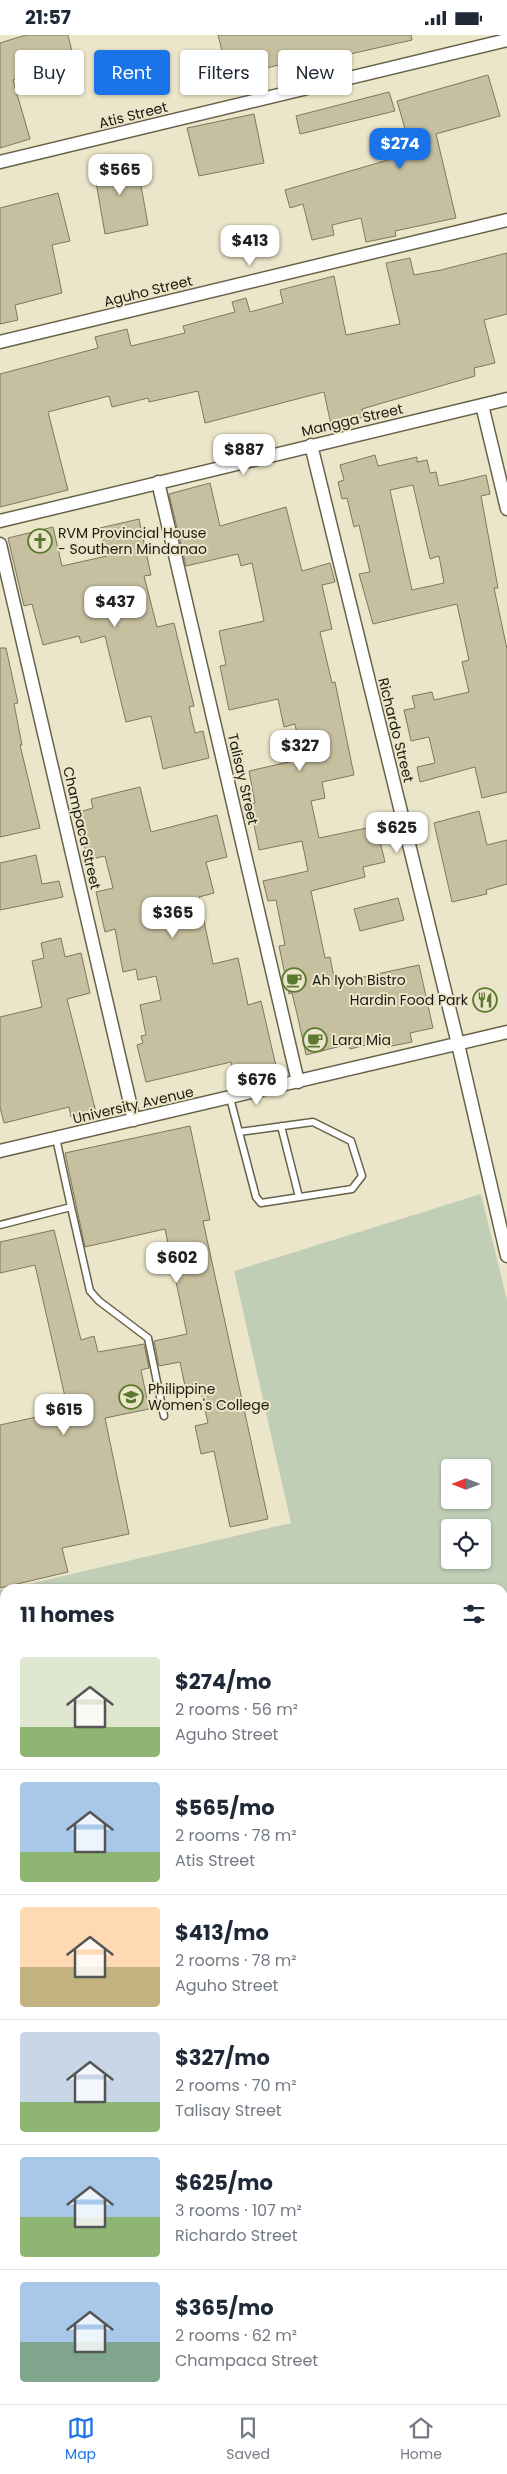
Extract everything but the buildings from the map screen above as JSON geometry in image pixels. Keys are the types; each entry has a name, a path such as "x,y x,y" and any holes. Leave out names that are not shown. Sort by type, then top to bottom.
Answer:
{"street":[{"name":"Atis Street","path":"0,162 507,40"},
{"name":"Aguho Street","path":"0,342 507,220"},
{"name":"Mangga Street","path":"0,521 507,399"},
{"path":"482,405 507,509"},
{"name":"Richardo Street","path":"311,445 458,1044 507,1256"},
{"name":"Talisay Street","path":"158,482 298,1082"},
{"name":"Champaca Street","path":"0,544 134,1120"},
{"name":"University Avenue","path":"0,1151 507,1032"}],"lane":[{"path":"230,1098 238,1132 256,1197 261,1203 352,1189 362,1176 351,1141 314,1122 238,1132"},
{"path":"281,1126 299,1197"},
{"path":"56,1138 90,1291 99,1301 148,1338 164,1416"},
{"path":"0,1225 71,1207"}],"green space":[{"path":"481,1194 507,1300 507,1584 29,1584 291,1523 234,1271"}],"place":[{"name":"RVM Provincial House - Southern Mindanao","path":"40,541"},
{"name":"Ah Iyoh Bistro","path":"294,980"},
{"name":"Hardin Food Park","path":"485,1000"},
{"name":"Lara Mia","path":"315,1040"},
{"name":"Philippine Women's College","path":"131,1397"}]}
